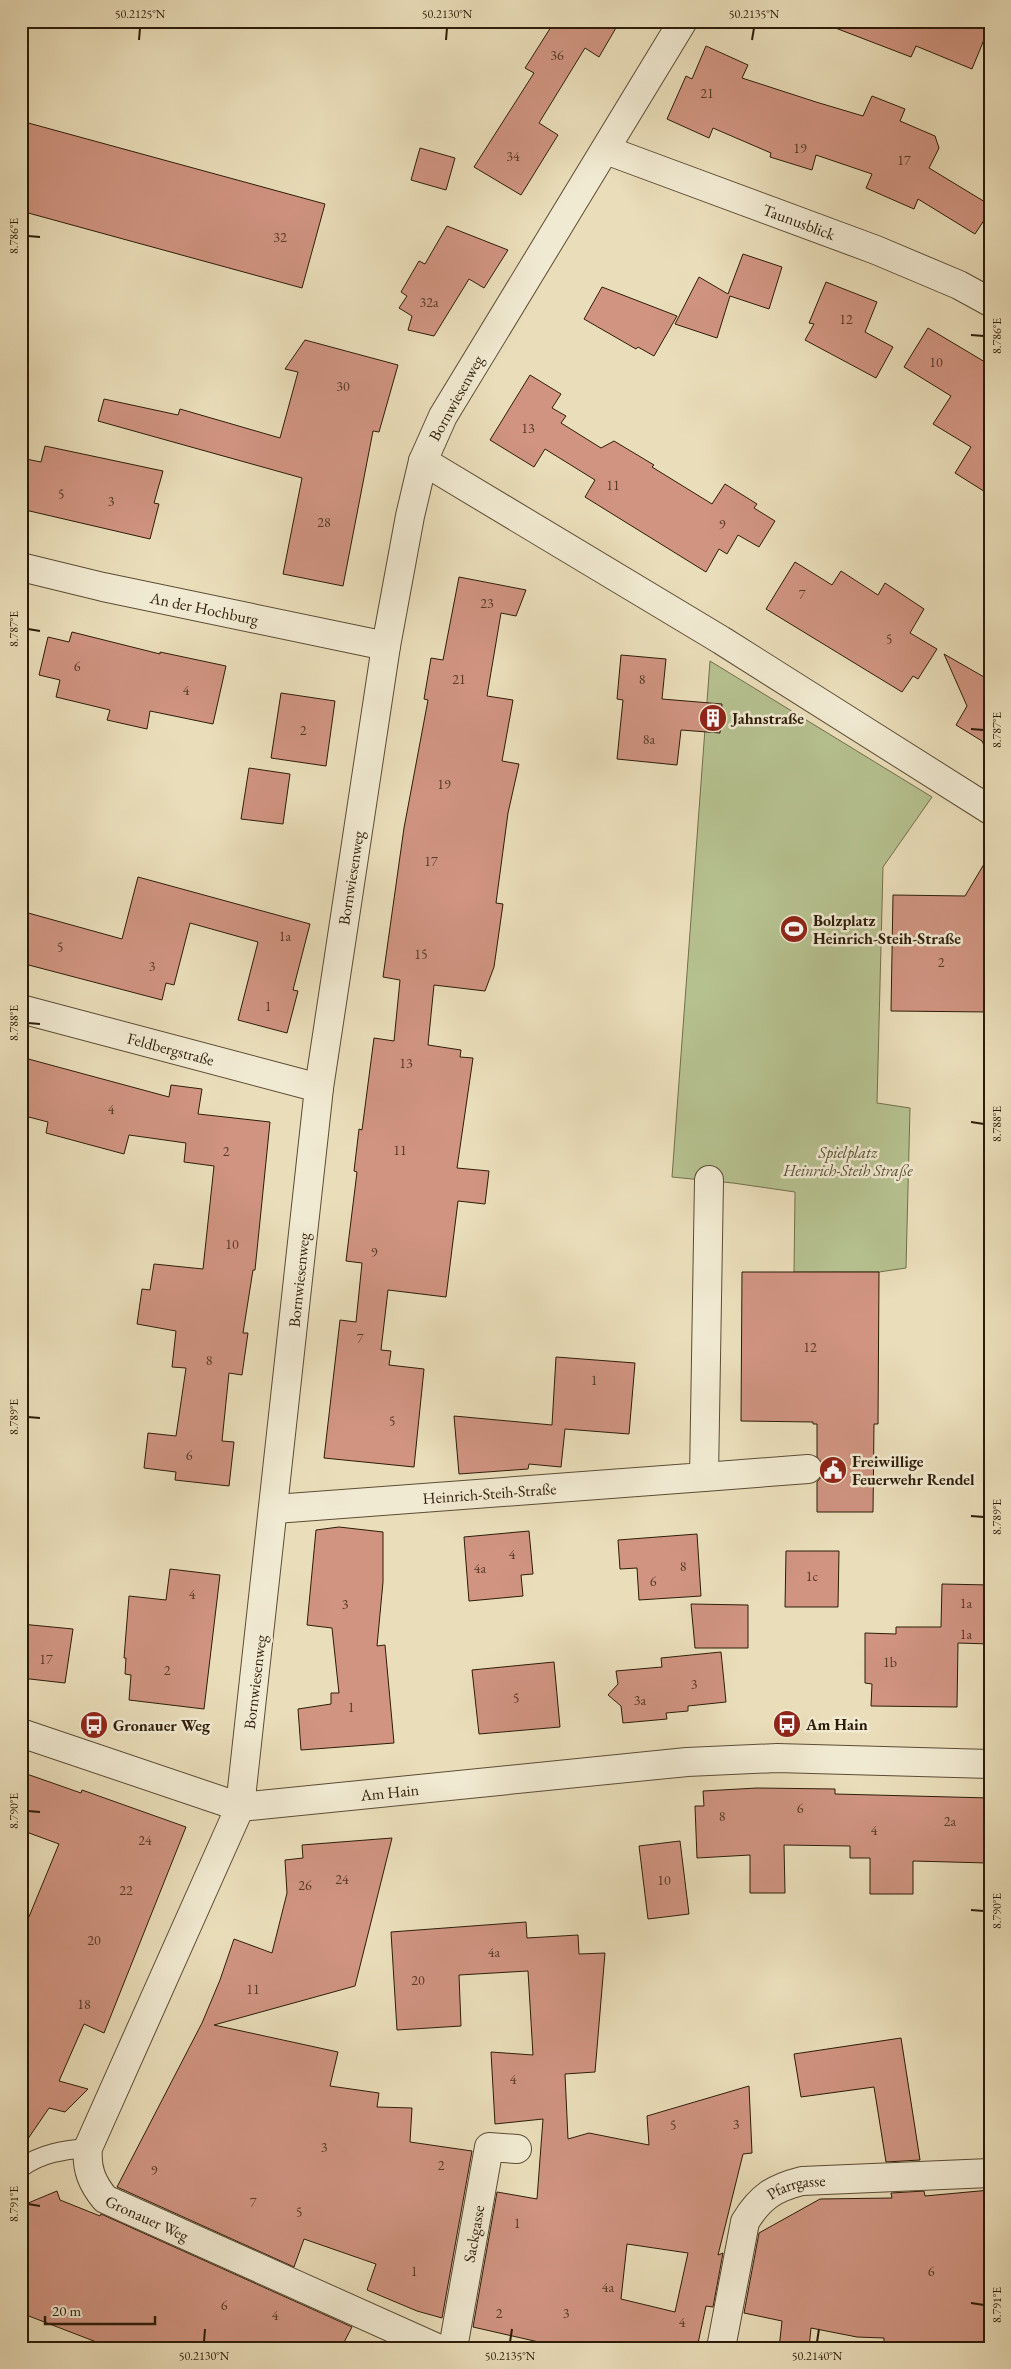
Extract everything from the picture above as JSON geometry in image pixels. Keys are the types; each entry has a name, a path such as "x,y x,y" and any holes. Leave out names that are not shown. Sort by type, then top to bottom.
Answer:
{"street":[{"name":"Bornwiesenweg","path":"240,1806 275,1508 319,1088 386,646 410,516 423,462 443,416 683,21"},
{"name":"Taunusblick","path":"606,150 876,250 958,285 990,302"},
{"path":"423,462 720,640 990,810"},
{"name":"An der Hochburg","path":"21,567 103,587 386,646"},
{"name":"Feldbergstraße","path":"21,1009 319,1088"},
{"path":"704,1477 708,1180"},
{"name":"Heinrich-Steih-Straße","path":"275,1508 808,1468"},
{"path":"21,1733 240,1806"},
{"name":"Am Hain","path":"240,1806 687,1762 777,1758 990,1764"},
{"name":"Gronauer Weg","path":"240,1806 88,2148 87,2164 92,2180 105,2200 437,2348"},
{"name":"Sackgasse","path":"453,2348 489,2146 517,2149"},
{"name":"Pfarrgasse","path":"720,2348 745,2222 756,2204 773,2192 802,2181 990,2173"}],"lane":[{"path":"21,2168 30,2161 60,2150 88,2148"}],"green space":[{"name":"Spielplatz Heinrich-Steih Straße","path":"710,661 932,797 883,867 877,1103 910,1108 906,1268 879,1272 794,1272 795,1192 672,1177"}],"building":[{"path":"542,21 620,21 599,57 585,48 539,123 558,135 521,195 474,167 534,73 525,68 551,27"},
{"path":"826,21 990,21 990,25 972,69 916,46 911,57 825,24"},
{"path":"706,46 748,65 742,78 816,102 863,116 872,96 905,109 900,121 935,136 939,148 929,168 990,205 990,211 975,234 918,199 914,209 866,188 872,174 816,155 812,170 770,157 771,153 713,128 709,138 667,119 686,76 692,79"},
{"path":"21,121 325,204 302,288 21,211"},
{"path":"420,148 455,158 446,190 411,180"},
{"path":"447,226 508,250 484,288 469,279 434,336 408,330 412,316 399,308 407,296 401,292 419,261 425,264"},
{"path":"743,254 782,267 769,309 730,296 717,338 675,324 699,277 728,294"},
{"path":"826,282 877,302 865,332 893,347 876,378 805,340 814,324 809,323"},
{"path":"602,287 677,316 654,356 638,347 636,349 584,319"},
{"path":"928,328 990,365 990,495 955,473 971,447 933,424 951,396 904,367"},
{"path":"305,340 398,365 379,432 373,431 343,586 283,574 302,478 98,421 104,399 178,415 180,409 280,438 298,372 285,369"},
{"path":"530,375 561,394 552,408 566,416 561,423 601,448 614,441 712,504 725,484 757,504 754,508 775,521 759,547 738,535 727,554 719,549 706,572 585,497 595,480 545,449 534,467 490,440"},
{"path":"45,446 163,471 154,503 159,504 150,539 21,509 21,458 41,462"},
{"path":"795,562 832,585 841,571 878,595 885,583 924,609 910,633 937,649 918,679 913,676 902,692 766,609"},
{"path":"459,577 526,590 516,616 501,613 487,696 513,700 502,761 519,764 508,813 496,903 503,904 494,967 485,991 434,985 428,1045 461,1050 460,1057 473,1058 457,1168 489,1171 485,1204 458,1201 446,1297 388,1290 381,1350 391,1351 389,1365 424,1369 414,1467 324,1458 340,1320 356,1322 362,1263 346,1261 357,1172 354,1171 359,1129 362,1130 374,1038 394,1041 400,980 383,977 404,828 428,700 424,699 431,658 443,660"},
{"path":"72,632 160,654 160,652 226,666 213,724 150,711 147,729 107,720 110,710 56,697 60,680 39,675 48,637 69,642"},
{"path":"944,654 984,677 990,667 990,758 982,741 956,725 967,706"},
{"path":"621,655 666,659 662,699 722,704 720,733 681,730 677,765 617,759 623,700 617,699"},
{"path":"281,693 335,701 326,766 271,758"},
{"path":"249,768 290,774 283,824 241,819"},
{"path":"990,854 990,1012 891,1011 893,895 965,896"},
{"path":"138,877 310,924 293,990 298,991 287,1033 238,1020 258,942 190,923 174,985 166,983 162,1000 21,963 21,911 122,939"},
{"path":"21,1057 169,1097 171,1085 202,1089 198,1114 270,1122 255,1270 253,1270 243,1333 248,1333 242,1375 229,1373 222,1441 234,1442 229,1486 175,1480 176,1472 144,1468 148,1433 176,1436 186,1368 172,1367 176,1331 137,1324 142,1289 150,1290 154,1264 203,1269 214,1166 184,1162 186,1143 129,1135 124,1154 46,1133 48,1122 21,1115"},
{"path":"742,1272 879,1272 878,1424 874,1424 873,1512 817,1512 817,1482 822,1476 824,1468 817,1457 817,1424 813,1424 813,1422 741,1421"},
{"path":"556,1357 635,1363 629,1434 565,1429 561,1467 529,1464 528,1469 459,1474 454,1416 552,1425"},
{"path":"339,1527 383,1532 383,1582 377,1646 385,1645 394,1743 301,1750 298,1709 331,1704 331,1693 339,1693 332,1628 307,1625 316,1530"},
{"path":"529,1531 533,1574 521,1575 523,1596 469,1601 464,1537"},
{"path":"697,1534 701,1596 639,1600 637,1568 620,1569 618,1540"},
{"path":"786,1551 839,1551 838,1607 785,1607"},
{"path":"170,1569 220,1575 204,1709 129,1700 131,1675 125,1674 126,1658 124,1658 129,1596 166,1600"},
{"path":"942,1584 990,1585 990,1644 958,1643 957,1707 871,1706 872,1684 865,1683 865,1633 896,1634 896,1627 941,1627"},
{"path":"691,1604 748,1605 748,1648 695,1648"},
{"path":"21,1624 73,1629 65,1683 21,1678"},
{"path":"721,1652 726,1702 688,1706 688,1711 666,1713 667,1719 623,1723 621,1706 608,1695 618,1684 616,1671 662,1667 661,1658"},
{"path":"554,1662 560,1727 479,1734 472,1670"},
{"path":"21,1772 81,1793 82,1790 186,1827 104,2033 84,2024 59,2081 88,2089 65,2112 49,2108 21,2149 21,1936 59,1844 21,1830"},
{"path":"757,1788 835,1789 835,1794 990,1798 988,1863 913,1861 913,1894 870,1894 870,1858 850,1858 850,1846 784,1845 785,1893 750,1893 750,1855 697,1858 695,1806 704,1806 703,1791"},
{"path":"392,1838 355,1986 214,2025 338,2052 330,2086 379,2093 377,2107 412,2108 410,2142 472,2151 442,2318 417,2311 367,2290 376,2264 304,2239 294,2267 117,2187 202,2023 220,1980 234,1939 272,1953 287,1893 285,1860 303,1858 302,1845"},
{"path":"680,1841 689,1914 648,1919 639,1846"},
{"path":"526,1922 527,1938 578,1935 579,1954 605,1953 595,2072 565,2074 568,2139 589,2133 649,2145 647,2116 749,2086 752,2153 743,2154 718,2255 723,2253 713,2307 706,2306 697,2348 565,2348 473,2327 497,2192 537,2199 543,2119 495,2124 491,2052 533,2055 528,1971 459,1975 461,2026 397,2030 391,1932","holes":["627,2244 688,2253 675,2312 621,2299"]},
{"path":"901,2038 920,2160 886,2162 874,2087 801,2097 794,2054"},
{"path":"990,2190 990,2348 884,2348 884,2338 857,2337 811,2328 809,2348 779,2348 782,2321 744,2313 759,2233 820,2199 892,2198 891,2193 924,2191 925,2196"},
{"path":"57,2191 60,2200 100,2216 101,2214 352,2327 341,2348 112,2348 21,2313 21,2206"}],"place":[{"name":"Jahnstraße","path":"713,718"},
{"name":"Bolzplatz Heinrich-Steih-Straße","path":"794,929"},
{"name":"Freiwillige Feuerwehr Rendel","path":"833,1470"},
{"name":"Am Hain","path":"787,1724"},
{"name":"Gronauer Weg","path":"94,1725"}]}
